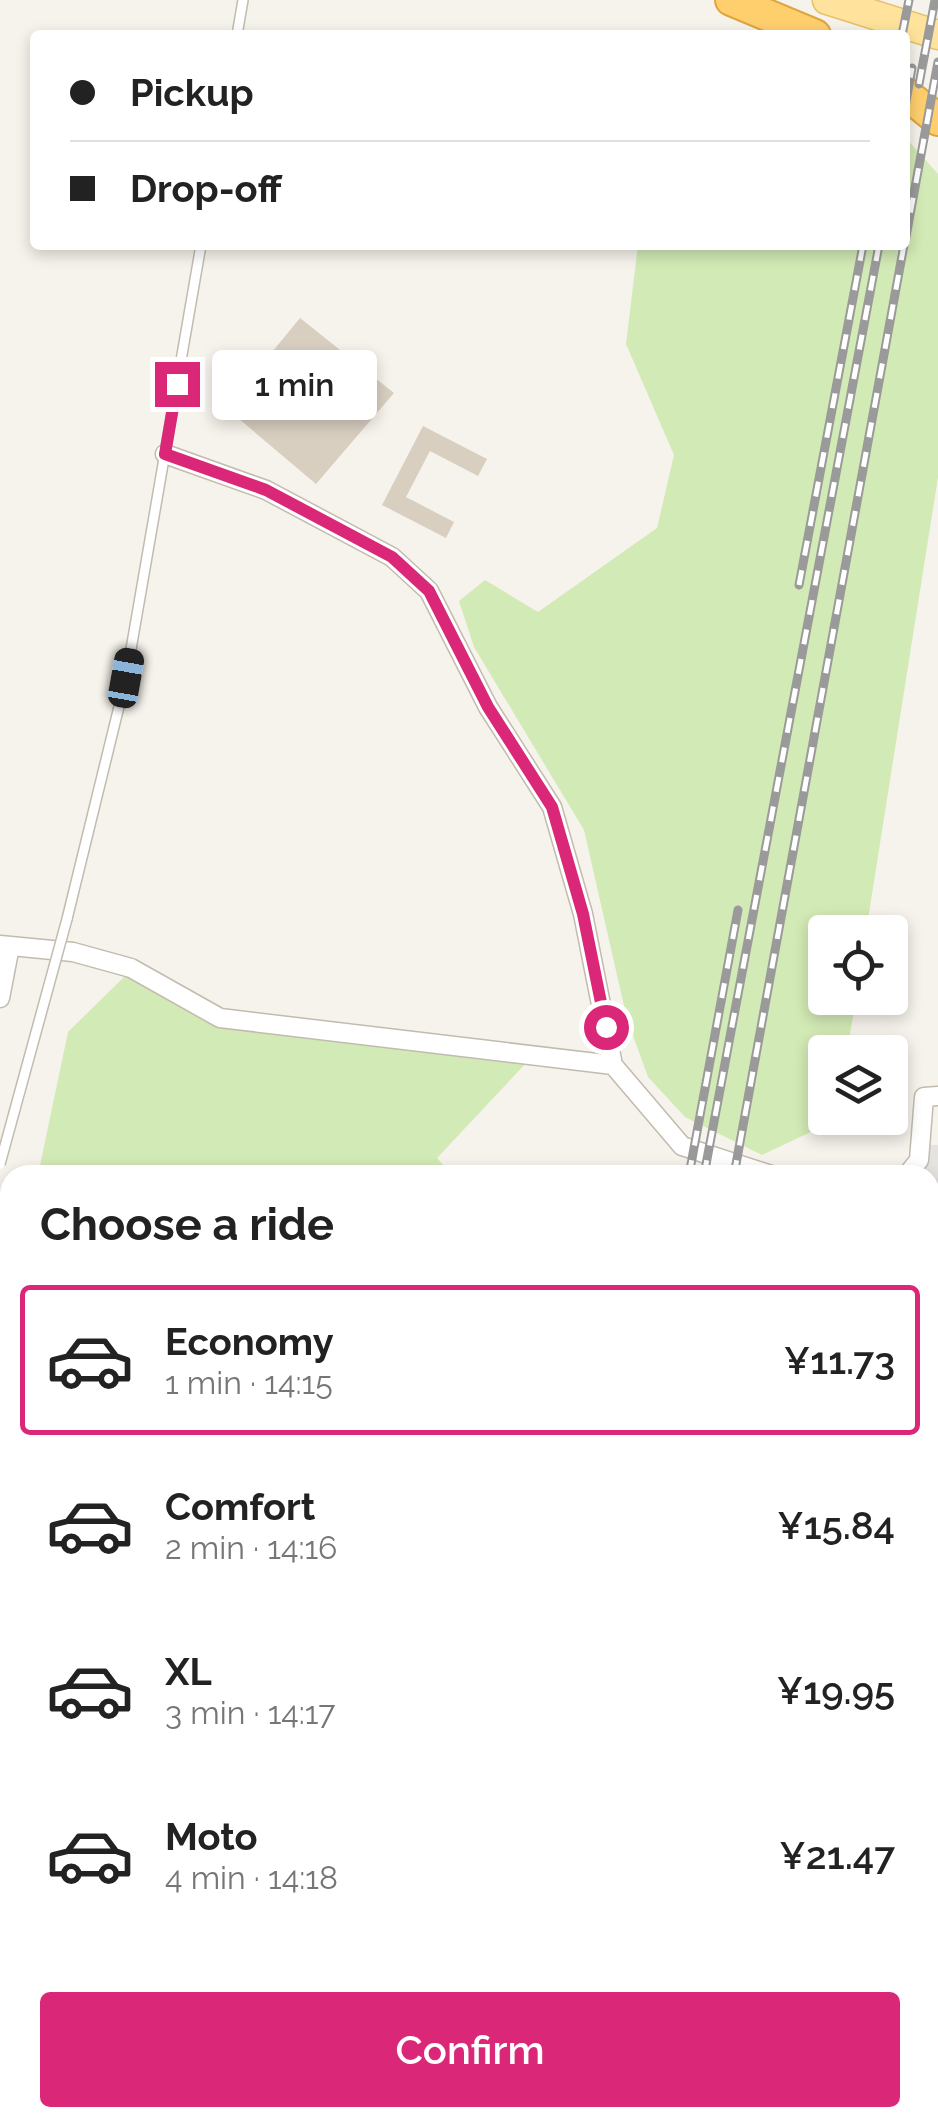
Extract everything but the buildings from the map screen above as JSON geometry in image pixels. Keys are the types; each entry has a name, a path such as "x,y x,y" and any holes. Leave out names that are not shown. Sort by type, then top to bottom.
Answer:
{"highway":[{"path":"731,0 803,30"},
{"path":"910,97 938,120"}],"main road":[{"path":"827,0 938,35"}],"street":[{"path":"165,454 266,490 392,557 429,591 488,707 552,807 583,914 613,1065 682,1146 740,1165"},
{"path":"0,998 5,946 73,952 132,968 220,1018 613,1065"},
{"path":"915,1165 919,1160 924,1096 938,1096"}],"lane":[{"path":"238,30 243,0"},
{"path":"0,1164 67,919 126,678 200,250"}],"green space":[{"path":"910,143 938,174 938,477 869,915 808,915 808,1015 853,1015 850,1035 808,1035 808,1133 762,1155 685,1117 648,1077 627,1019 584,830 474,647 459,601 485,580 538,612 657,528 674,455 626,344 637,250 910,250"},
{"path":"126,975 217,1025 529,1060 437,1158 443,1165 40,1165 68,1032"}],"shaded area":[{"path":"930,1145 938,1145 938,1165 924,1165"}],"railway":[{"path":"903,30 909,0"},
{"path":"919,84 935,0"},
{"path":"910,215 938,62"},
{"path":"910,79 912,68"},
{"path":"799,585 862,250"},
{"path":"706,1165 878,250"},
{"path":"736,1165 903,250"},
{"path":"691,1165 738,910"}],"route":[{"path":"177,384 165,454 266,490 392,557 429,591 488,707 552,807 583,914 606,1027"}]}
